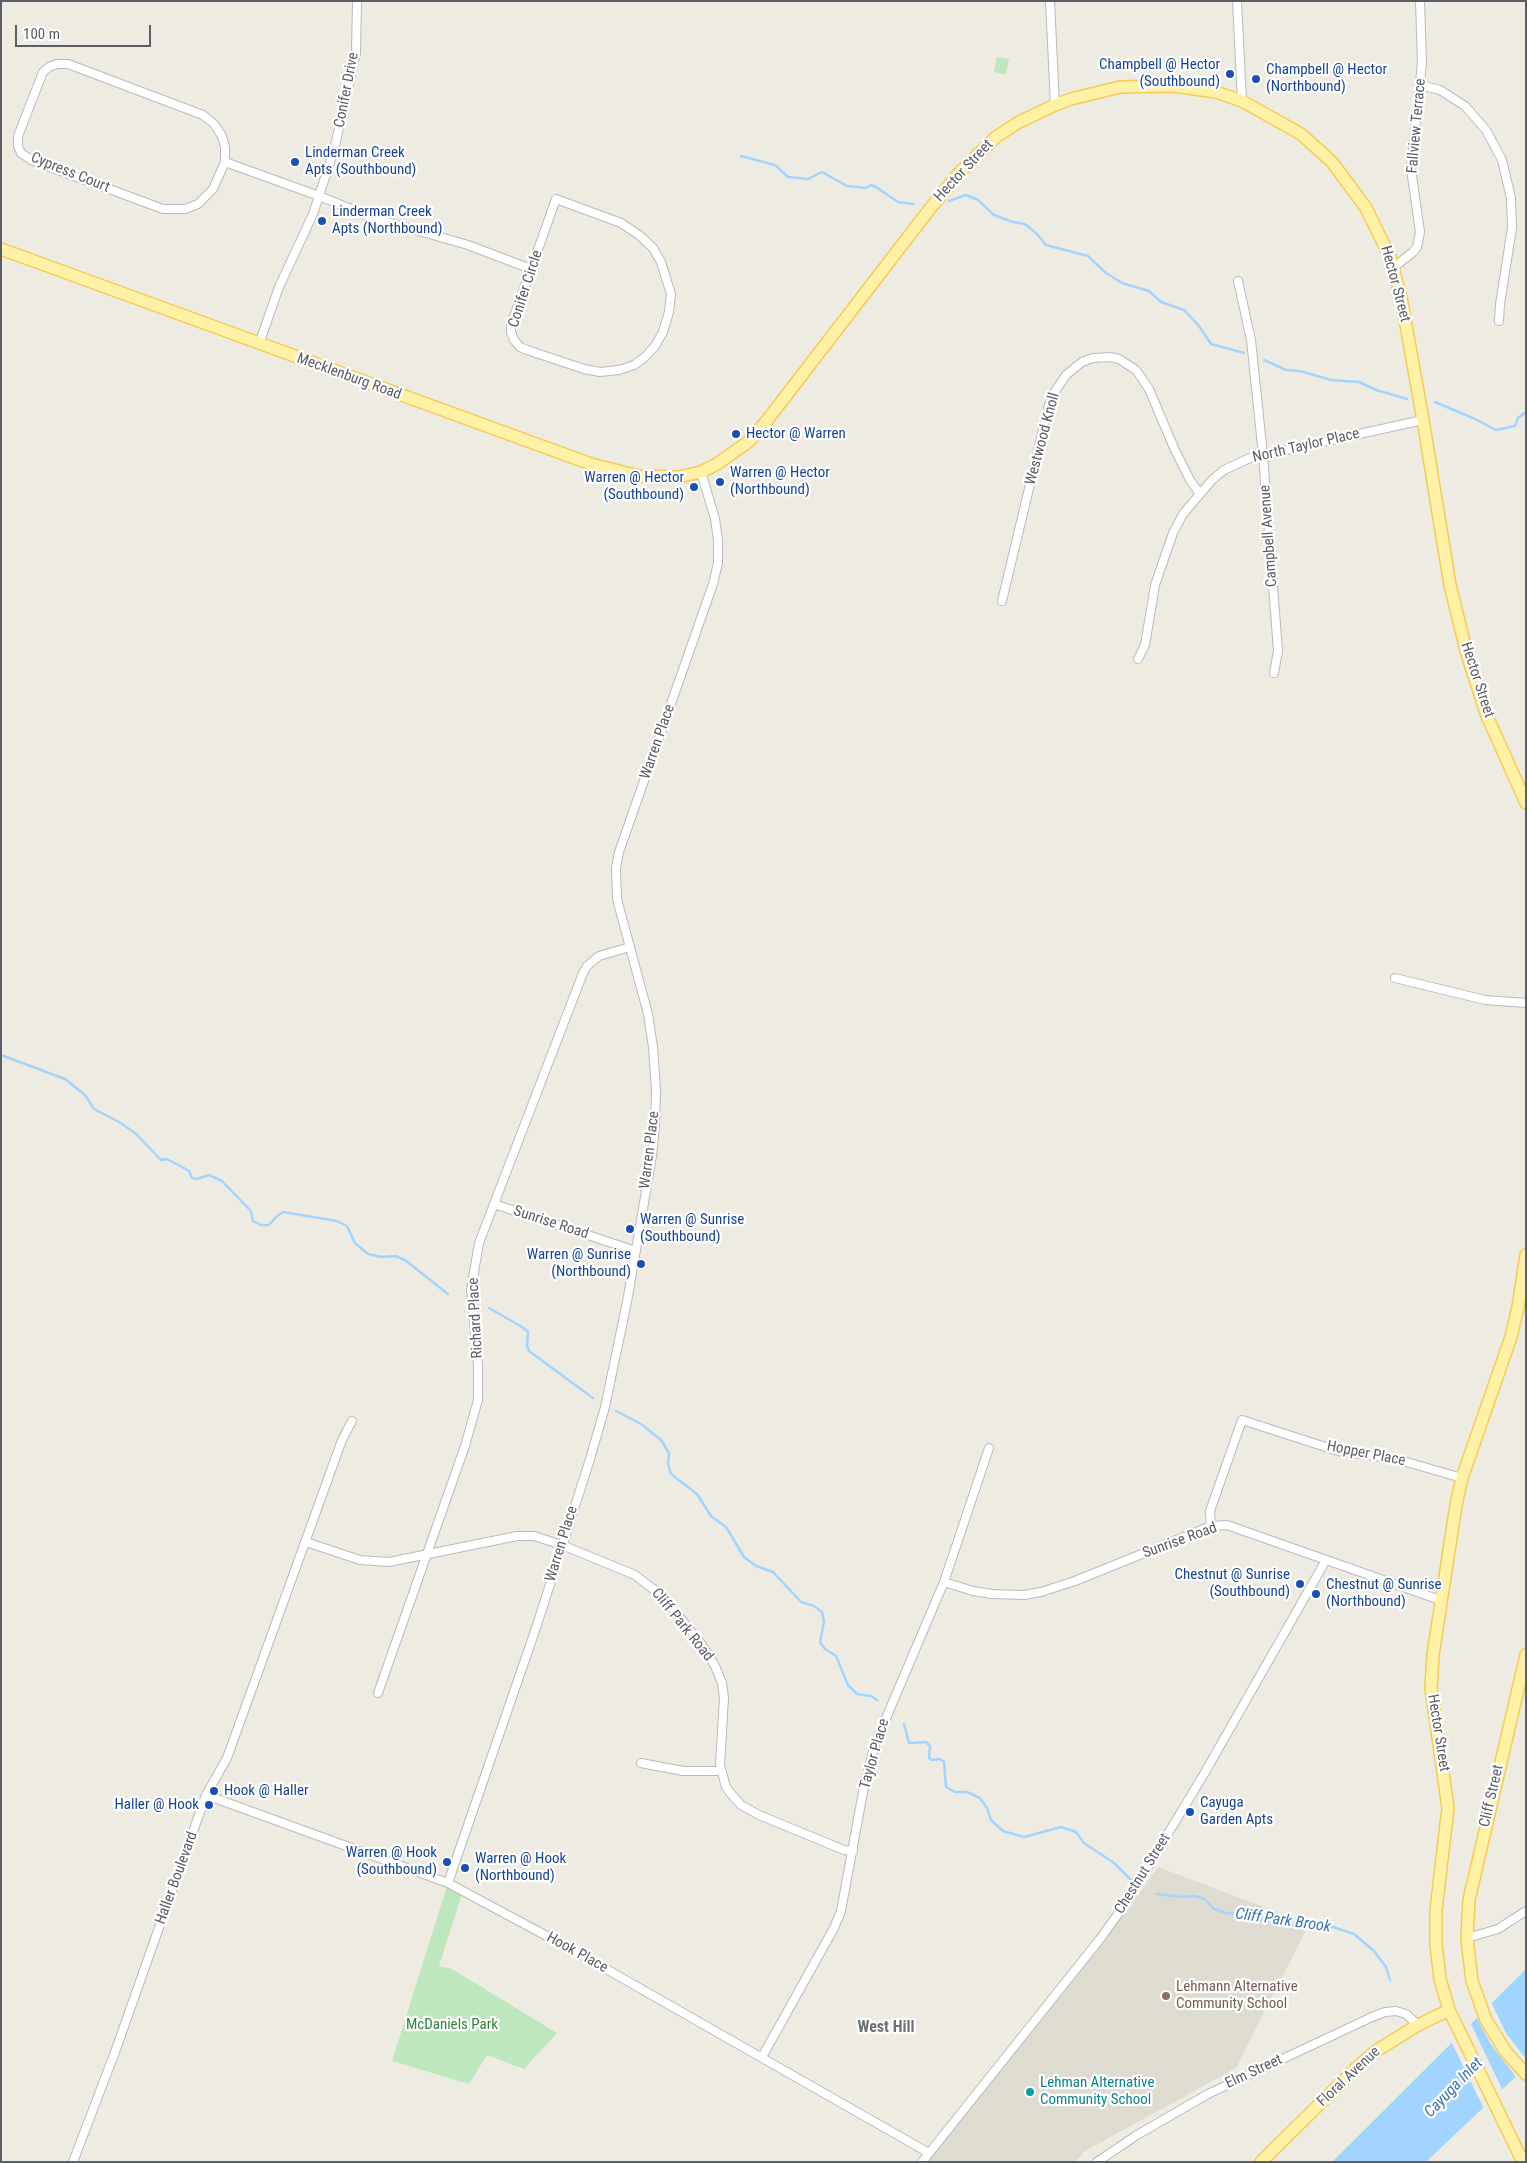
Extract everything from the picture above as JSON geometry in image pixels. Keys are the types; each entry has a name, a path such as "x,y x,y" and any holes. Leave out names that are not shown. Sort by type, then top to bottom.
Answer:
{"main road":[{"name":"Hector Street","path":"701,472 733,454 748,442 765,424 932,206 976,155 996,137 1019,122 1055,105 1097,92 1148,85 1196,88 1242,101 1300,134 1332,162 1366,208 1382,237 1393,268 1423,420 1450,585 1467,657 1487,716 1526,803"},
{"name":"Mecklenburg Road","path":"1,249 614,472 660,478 678,477 701,472"},
{"name":"Hector Street","path":"1523,2162 1450,2010 1440,1979 1436,1944 1436,1910 1448,1808 1431,1688 1440,1600 1462,1478 1511,1337 1526,1255"},
{"name":"Cliff Street","path":"1526,1655 1469,1900 1467,1938 1472,1981 1476,1995 1495,2036 1526,2074"},
{"name":"Floral Avenue","path":"1261,2162 1357,2067 1388,2042 1450,2010"}],"street":[{"name":"Conifer Drive","path":"259,344 279,287 319,196 342,122 356,53 357,1"},
{"path":"1050,1 1055,105"},
{"path":"1237,1 1242,101"},
{"name":"Fallview Terrace","path":"1393,268 1417,247 1420,232 1411,169 1422,63 1420,1"},
{"name":"Cypress Court","path":"57,64 68,64 203,115 214,124 222,136 225,147 225,162 213,189 198,204 186,209 163,208 31,160 21,153 18,146 18,136 43,72 57,64"},
{"path":"1420,85 1440,90 1465,106 1486,130 1502,160 1511,198 1512,222 1499,321"},
{"path":"225,162 373,218 461,242 531,269"},
{"name":"Conifer Circle","path":"556,199 621,223 640,235 653,248 668,279 671,294 669,312 663,332 655,346 634,365 619,370 600,372 584,369 520,347 514,340 511,325 531,269 556,199"},
{"name":"Campbell Avenue","path":"1238,281 1251,340 1263,454 1278,651 1274,673"},
{"name":"Westwood Knoll","path":"1002,601 1049,405 1054,393 1066,375 1082,362 1093,358 1110,357 1119,359 1136,370 1149,389 1174,448 1190,480 1199,493"},
{"name":"North Taylor Place","path":"1138,658 1145,645 1152,598 1163,556 1183,514 1199,493 1224,470 1263,454 1423,420"},
{"name":"Warren Place","path":"448,1883 562,1545 606,1407 636,1251 654,1133 656,1090 653,1047 648,1014 617,899 615,878 617,860 710,597 718,563 718,540 715,519 701,472"},
{"name":"Richard Place","path":"378,1693 465,1446 478,1400 478,1366 471,1280 479,1243 583,972 599,956 630,947"},
{"path":"1395,978 1485,1000 1526,1003"},
{"name":"Sunrise Road","path":"494,1204 636,1251"},
{"name":"Hopper Place","path":"1211,1526 1210,1511 1242,1420 1338,1451 1396,1459 1462,1478"},
{"name":"Haller Boulevard","path":"73,2162 121,2034 206,1795 227,1758 337,1455 352,1421"},
{"name":"Taylor Place","path":"762,2057 834,1928 843,1902 863,1792 875,1744 944,1582 988,1448"},
{"name":"Sunrise Road","path":"944,1582 973,1591 992,1594 1024,1595 1041,1592 1075,1581 1211,1526 1227,1525 1440,1600"},
{"name":"Cliff Park Road","path":"306,1542 360,1560 389,1562 517,1536 541,1538 626,1570 647,1584 669,1604 710,1655 720,1677 724,1698 720,1756 721,1771 726,1787 732,1795 752,1812 844,1850 853,1851"},
{"name":"Chestnut Street","path":"922,2162 1100,1939 1126,1903 1204,1774 1326,1560"},
{"path":"641,1763 683,1771 721,1771"},
{"name":"Hook Place","path":"206,1795 448,1883 571,1949 929,2152"},
{"path":"1467,1938 1498,1929 1526,1911"},
{"name":"Elm Street","path":"1097,2162 1137,2135 1200,2098 1372,2017 1385,2012 1396,2011 1406,2014 1418,2025"}],"shaded area":[{"name":"Lehmann Alternative Community School","path":"1158,1867 1309,1924 1236,2068 1085,2151 1075,2162 927,2162 1132,1904"}],"green space":[{"path":"997,57 1009,59 1006,75 994,72"},
{"name":"McDaniels Park","path":"448,1883 463,1891 439,1966 452,1969 557,2033 524,2069 487,2055 469,2084 392,2061"}],"water":[{"name":"Cayuga Inlet","path":"1526,1969 1526,2067 1426,2162 1332,2162"}],"pier":[{"path":"1491,2002 1506,2033 1526,2059 1526,2070 1517,2078 1490,2043 1476,2016"},
{"path":"1470,2022 1503,2091 1484,2109 1451,2041"}],"waterway":[{"path":"741,156 775,165 788,177 808,179 822,172 847,186 866,188 871,185 898,202 913,204"},
{"path":"949,201 966,195 978,200 994,215 1025,224 1046,245 1088,256 1106,273 1122,283 1149,291 1161,302 1184,310 1199,326 1211,344 1244,353"},
{"path":"1264,360 1286,370 1300,371 1331,380 1359,382 1376,390 1407,399"},
{"path":"1435,402 1496,430 1515,426 1518,418 1526,412"},
{"name":"Cliff Park Brook","path":"1,1055 65,1079 85,1095 94,1109 135,1133 161,1160 167,1159 189,1171 192,1178 197,1179 209,1175 222,1181 251,1211 253,1221 261,1225 269,1225 283,1212 337,1221 347,1226 355,1243 368,1254 381,1257 395,1256 405,1260 448,1294"},
{"name":"Cliff Park Brook","path":"489,1308 528,1332 527,1346 529,1351 593,1398"},
{"name":"Cliff Park Brook","path":"616,1411 641,1424 661,1440 669,1453 668,1464 671,1474 697,1494 711,1516 726,1527 744,1557 756,1566 773,1572 801,1602 814,1606 822,1612 824,1621 820,1642 825,1649 836,1656 848,1685 857,1694 871,1696 877,1700"},
{"name":"Cliff Park Brook","path":"904,1724 909,1743 926,1742 930,1746 929,1758 932,1760 940,1759 944,1762 946,1787 955,1792 967,1792 980,1798 987,1808 991,1820 1003,1831 1024,1837 1061,1827 1076,1832 1084,1843 1114,1863 1132,1881"},
{"name":"Cliff Park Brook","path":"1157,1894 1181,1897 1195,1896 1205,1899 1214,1909 1226,1913 1293,1925 1330,1926 1354,1934 1374,1951 1386,1967 1390,1980"}],"place":[{"name":"Champbell @ Hector (Southbound)","path":"1230,74"},
{"name":"Champbell @ Hector (Northbound)","path":"1256,79"},
{"name":"Linderman Creek Apts (Southbound)","path":"295,162"},
{"name":"Linderman Creek Apts (Northbound)","path":"322,221"},
{"name":"Hector @ Warren","path":"736,434"},
{"name":"Warren @ Hector (Northbound)","path":"720,482"},
{"name":"Warren @ Hector (Southbound)","path":"694,487"},
{"name":"Warren @ Sunrise (Southbound)","path":"630,1229"},
{"name":"Warren @ Sunrise (Northbound)","path":"641,1264"},
{"name":"Chestnut @ Sunrise (Southbound)","path":"1300,1584"},
{"name":"Chestnut @ Sunrise (Northbound)","path":"1316,1594"},
{"name":"Hook @ Haller","path":"214,1791"},
{"name":"Haller @ Hook","path":"209,1805"},
{"name":"Cayuga Garden Apts","path":"1190,1812"},
{"name":"Warren @ Hook (Southbound)","path":"447,1862"},
{"name":"Warren @ Hook (Northbound)","path":"465,1868"},
{"name":"Lehmann Alternative Community School","path":"1166,1996"},
{"name":"Lehman Alternative Community School","path":"1030,2092"}],"district":[{"name":"West Hill","path":"886,2028"}]}
